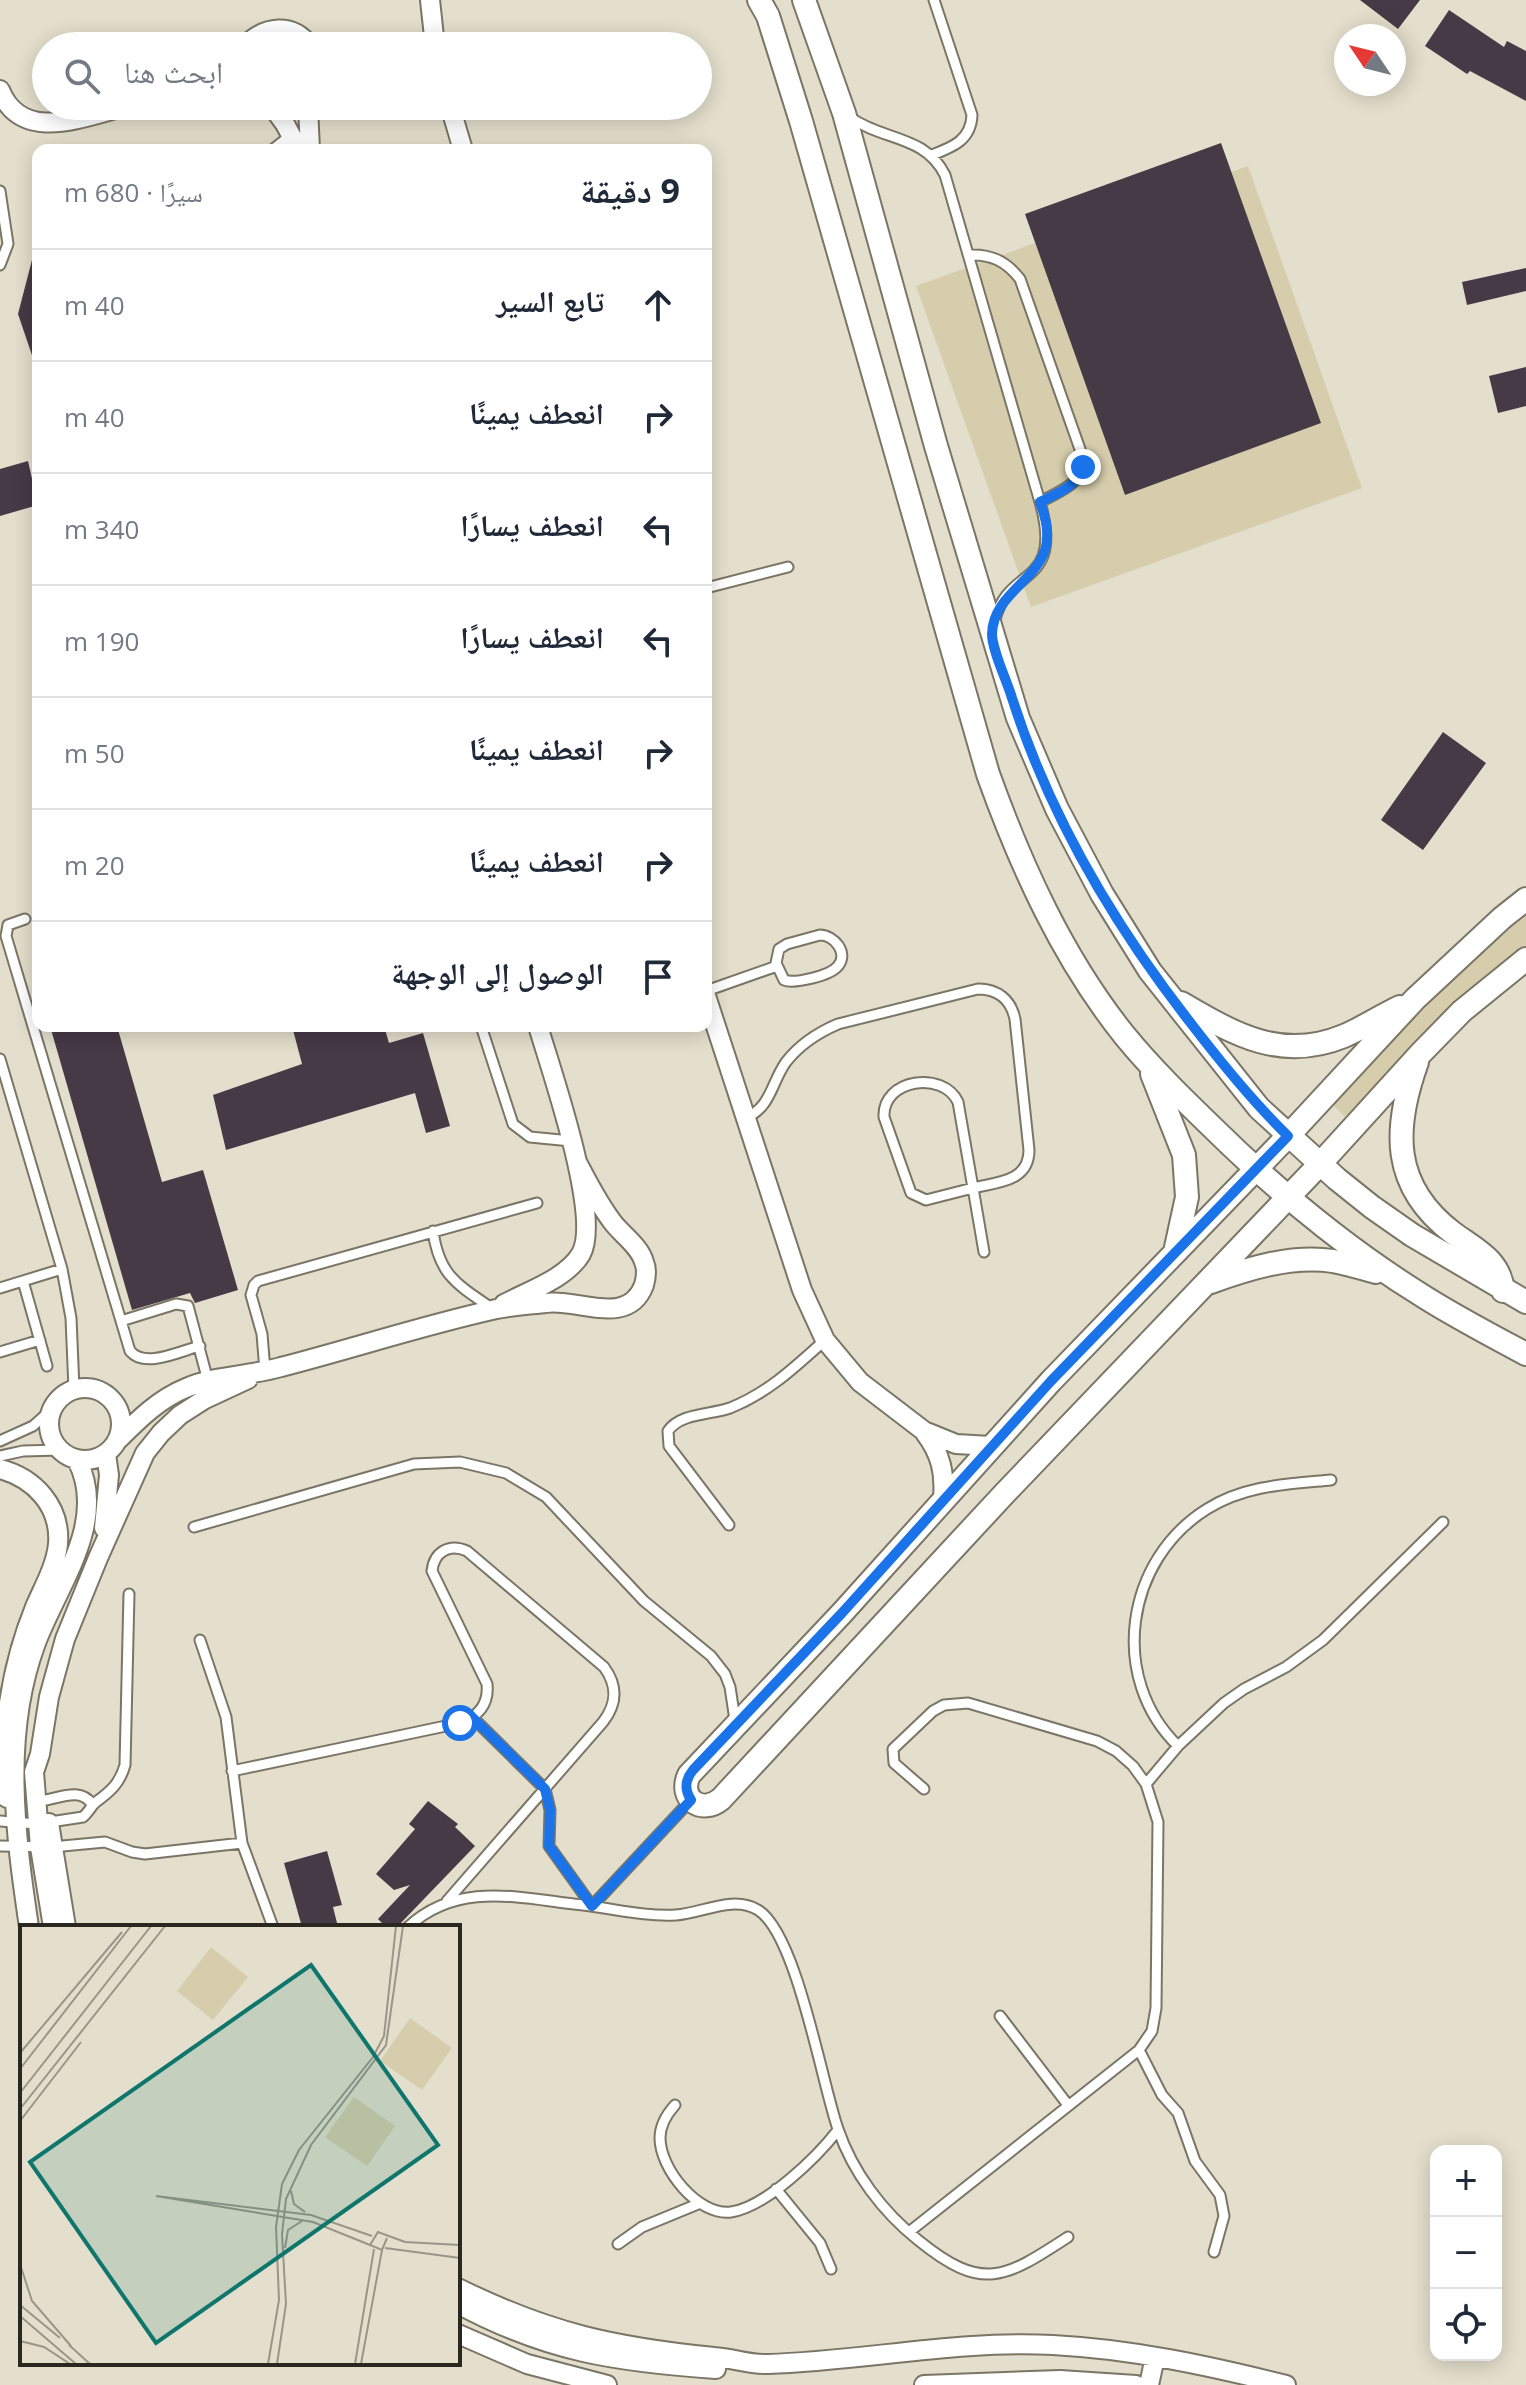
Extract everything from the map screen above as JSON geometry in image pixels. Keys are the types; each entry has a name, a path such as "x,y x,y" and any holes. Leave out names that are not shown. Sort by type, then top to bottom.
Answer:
{"street":[{"path":"430,0 433,32"},
{"path":"759,0 768,16 801,121 915,526 1000,809 1033,886 1057,931 1106,1010 1145,1059 1287,1198 1392,1276 1526,1354"},
{"path":"804,0 844,113 936,446 1018,718 1071,838 1102,894 1169,996 1259,1108 1288,1136 1372,1207 1412,1235 1526,1302"},
{"path":"264,32 286,29 294,32"},
{"path":"0,90 14,112 23,119 43,124 62,120"},
{"path":"281,120 295,142"},
{"path":"309,120 310,144"},
{"path":"454,120 461,144"},
{"path":"1526,899 1490,928 1415,999 991,1446 842,1613 689,1775 685,1788 691,1800 710,1806 721,1799 1421,1053 1462,1011 1526,959"},
{"path":"1169,996 1239,1036 1287,1046 1310,1045 1345,1035 1415,999"},
{"path":"712,1012 809,1307 825,1340 860,1382 924,1431 956,1444 991,1446"},
{"path":"494,1309 553,1278 580,1255 584,1246 585,1225 577,1162 540,1032"},
{"path":"1421,1053 1401,1113 1401,1140 1406,1168 1423,1203 1436,1218 1492,1260 1500,1274 1503,1291"},
{"path":"1145,1059 1184,1155 1187,1197 1175,1253"},
{"path":"119,1439 121,1418 113,1400 95,1389 74,1389 57,1400 52,1409 50,1431 60,1450 77,1460 92,1460 106,1454 141,1417 171,1395 208,1381 265,1371 494,1309 559,1301 604,1310 628,1305 644,1286 644,1261 639,1250 600,1204 577,1162"},
{"path":"1206,1283 1265,1266 1310,1260 1334,1261 1392,1276"},
{"path":"53,1925 46,1847 34,1772 55,1670 98,1558 145,1453 180,1415 205,1399 265,1371"},
{"path":"924,1431 941,1462 945,1480 943,1498"},
{"path":"98,1558 108,1492 106,1454"},
{"path":"29,1925 9,1846 8,1823 15,1805 16,1748 27,1674 36,1643 85,1529 88,1494 85,1475 77,1460"},
{"path":"0,1469 15,1473 43,1494 52,1509 58,1544 13,1667 1,1722 4,1783 7,1799 15,1805"},
{"path":"40,1754 46,1800 43,1824"},
{"path":"46,1847 66,1925"},
{"path":"460,2289 521,2317 584,2338 649,2350 730,2358 746,2364"},
{"path":"460,2305 517,2333 587,2355 646,2364 723,2369 746,2364 804,2362 900,2351 1053,2345 1155,2357 1286,2385"},
{"path":"460,2335 527,2364 607,2385"},
{"path":"1149,2385 1155,2357"},
{"path":"924,2385 1032,2380 1136,2385"}],"lane":[{"path":"932,155 952,148 964,138 972,123 934,0"},
{"path":"844,113 860,125 887,137 911,142 932,155 945,175 1040,502 1047,531 1044,555 1030,577 1002,603 992,635"},
{"path":"0,191 8,244 0,265"},
{"path":"969,255 992,257 1012,269 1020,279 1083,460 1076,481 1040,502"},
{"path":"712,586 788,567"},
{"path":"25,919 8,925 6,936 32,1023"},
{"path":"820,935 833,938 841,954 840,963 834,970 792,983 784,980 777,966 777,953 783,946 820,935"},
{"path":"712,991 777,966"},
{"path":"745,1118 767,1102 776,1078 796,1051 823,1031 838,1024 978,989 996,992 1009,1003 1015,1019 1029,1158 1023,1171 1017,1176 973,1188 926,1200 911,1193 884,1117 886,1101 905,1086 943,1085 955,1095 973,1188 984,1252"},
{"path":"35,1032 130,1351 137,1359 148,1360 200,1346"},
{"path":"483,1032 513,1124 530,1137 571,1141"},
{"path":"0,1059 62,1269 71,1318 74,1389"},
{"path":"265,1371 262,1334 251,1295 251,1289 258,1281 537,1203"},
{"path":"433,1231 441,1264 447,1274 456,1284 494,1309"},
{"path":"0,1288 62,1269"},
{"path":"23,1281 47,1366"},
{"path":"121,1321 180,1304 191,1310 208,1381"},
{"path":"0,1352 40,1340"},
{"path":"729,1525 669,1446 668,1431 678,1420 724,1410 761,1393 825,1340"},
{"path":"0,1441 33,1426 52,1409"},
{"path":"0,1456 23,1451 60,1450"},
{"path":"194,1527 414,1464 460,1462 506,1473 546,1497 644,1601 711,1656 725,1674 730,1687 734,1726"},
{"path":"1178,1746 1149,1710 1136,1665 1134,1643 1138,1609 1148,1577 1159,1557 1188,1523 1226,1499 1268,1486 1331,1480"},
{"path":"1146,1784 1178,1746 1224,1703 1314,1648 1443,1522"},
{"path":"232,1771 473,1718 486,1699 487,1684 432,1571 441,1553 454,1548 467,1551 604,1667 614,1685 615,1695 610,1714 447,1901"},
{"path":"8,1823 43,1824 83,1817 92,1804 112,1791 125,1765 129,1594"},
{"path":"200,1640 226,1717 242,1843 272,1925"},
{"path":"909,2232 1139,2050 1152,2031 1156,2008 1158,1822 1146,1784 1133,1766 1116,1751 1097,1741 980,1705 956,1703 933,1711 893,1749 891,1758 894,1763 924,1789"},
{"path":"473,1718 545,1789 550,1810 549,1846 592,1906"},
{"path":"46,1800 77,1794 86,1797 92,1804"},
{"path":"592,1906 691,1800"},
{"path":"9,1846 46,1847 105,1842 145,1854 242,1843"},
{"path":"410,1925 421,1915 464,1896 490,1895 659,1915 690,1914 733,1904 747,1905 769,1920 792,1968 810,2020 838,2130 855,2167 871,2191 909,2232 947,2262 975,2273 990,2274 1020,2269 1068,2237"},
{"path":"1000,2016 1068,2105"},
{"path":"1139,2050 1162,2095 1178,2113 1195,2161 1220,2195 1224,2216 1214,2252"},
{"path":"675,2105 664,2121 661,2149 669,2166 698,2204 708,2209 730,2212 741,2209 776,2189 810,2162 838,2130"},
{"path":"776,2189 820,2243 831,2269"},
{"path":"618,2244 634,2231 698,2204"}],"shaded area":[{"path":"1248,166 1362,488 1031,607 916,286"},
{"path":"1526,915 1526,948 1462,998 1345,1117 1332,1104 1453,978"}],"building":[{"path":"1360,0 1420,0 1402,24 1391,24"},
{"path":"1449,10 1504,47 1507,41 1526,51 1526,101 1470,71 1467,74 1425,46"},
{"path":"1221,143 1321,423 1125,495 1025,214"},
{"path":"32,260 32,355 18,314"},
{"path":"1526,268 1526,291 1467,305 1462,282"},
{"path":"1526,367 1526,406 1498,413 1489,376"},
{"path":"28,461 32,479 32,507 0,516 0,469"},
{"path":"1443,732 1486,763 1423,850 1381,820"},
{"path":"52,1032 119,1032 162,1182 203,1170 238,1290 195,1303 190,1293 132,1310"},
{"path":"294,1032 386,1032 389,1043 423,1033 450,1126 426,1133 415,1093 226,1150 213,1095 302,1064"},
{"path":"428,1801 458,1824 455,1827 475,1846 399,1925 384,1925 378,1919 410,1885 394,1890 376,1874 415,1829 409,1824"},
{"path":"327,1851 342,1905 333,1907 338,1925 301,1925 284,1863"}],"route":[{"path":"460,1723 473,1718 545,1789 550,1810 549,1846 592,1906 691,1800 685,1788 693,1770 842,1613 1051,1381 1288,1136 1259,1108 1169,996 1102,894 1057,809 1018,718 992,635 1002,603 1030,577 1044,555 1047,531 1040,502 1070,486 1081,475 1083,467"}]}
